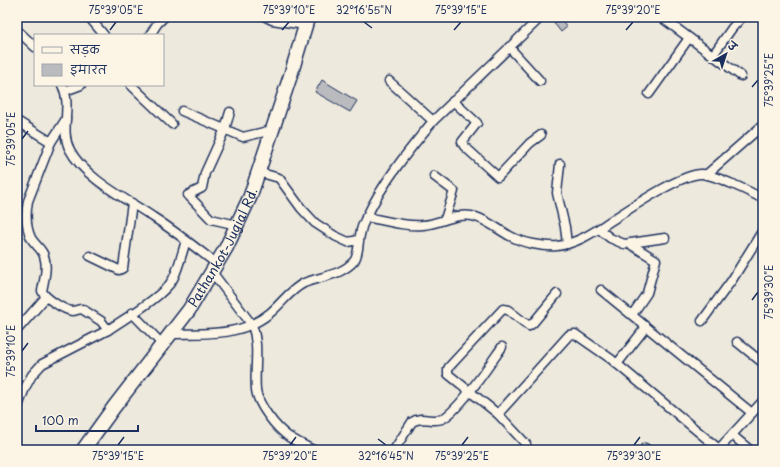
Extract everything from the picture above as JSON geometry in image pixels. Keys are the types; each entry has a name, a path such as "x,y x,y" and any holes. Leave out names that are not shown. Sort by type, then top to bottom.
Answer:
{"main road":[{"name":"Pathankot-Jugial Rd.","path":"83,450 114,407 164,345 189,310 226,248 250,197 291,74 306,21"}],"street":[{"path":"89,17 103,34"},
{"path":"151,34 164,17"},
{"path":"266,17 272,20 306,21"},
{"path":"172,334 227,332 252,325 270,313 294,289 305,283 345,270 355,259 363,225 378,194 433,120 541,17"},
{"path":"661,17 741,76"},
{"path":"713,55 732,28 742,17"},
{"path":"17,30 34,46"},
{"path":"649,94 690,38"},
{"path":"509,47 540,81"},
{"path":"389,81 433,120"},
{"path":"75,86 63,88 66,103 66,139 70,150 81,166 92,176 186,241 214,268 252,325 257,346 257,397 267,412 284,432 314,450"},
{"path":"132,86 172,124"},
{"path":"453,101 477,123 462,142 464,146 498,177 530,143 541,135"},
{"path":"182,111 243,137 272,130"},
{"path":"230,112 225,129 205,173 202,188 188,195 211,219 237,225"},
{"path":"66,119 51,142 28,201 27,216 31,237 42,252 45,261 42,290 46,298 66,309 72,311 82,310 102,321 108,330"},
{"path":"17,121 51,142"},
{"path":"706,175 763,125"},
{"path":"560,164 557,194 565,227 567,244"},
{"path":"258,172 279,178 301,208 315,223 335,236 348,242 359,240"},
{"path":"366,217 419,225 432,223 459,215 476,217 520,240 556,246 572,244 660,191 692,175 706,175 749,191 763,199"},
{"path":"434,176 454,191 445,219"},
{"path":"90,256 122,270 132,203"},
{"path":"599,229 619,242 630,244 665,238"},
{"path":"702,321 732,280 763,230"},
{"path":"17,409 32,375 42,364 108,330 147,304 170,283 175,274 186,241"},
{"path":"630,244 656,260 647,293 632,315"},
{"path":"601,290 752,413"},
{"path":"526,444 498,414 448,374 448,371 449,367 503,309 508,310 529,326 556,294"},
{"path":"17,330 46,298"},
{"path":"132,313 164,345"},
{"path":"617,364 646,327"},
{"path":"498,414 569,335 572,334 581,336 617,364 719,450 763,401"},
{"path":"737,342 763,362"},
{"path":"394,450 412,422 418,418 441,420 449,415 470,391 502,348"},
{"path":"732,435 750,450"}],"building":[{"path":"560,18 567,27 561,32 554,23"},
{"path":"322,80 357,101 350,112 315,92"}]}
